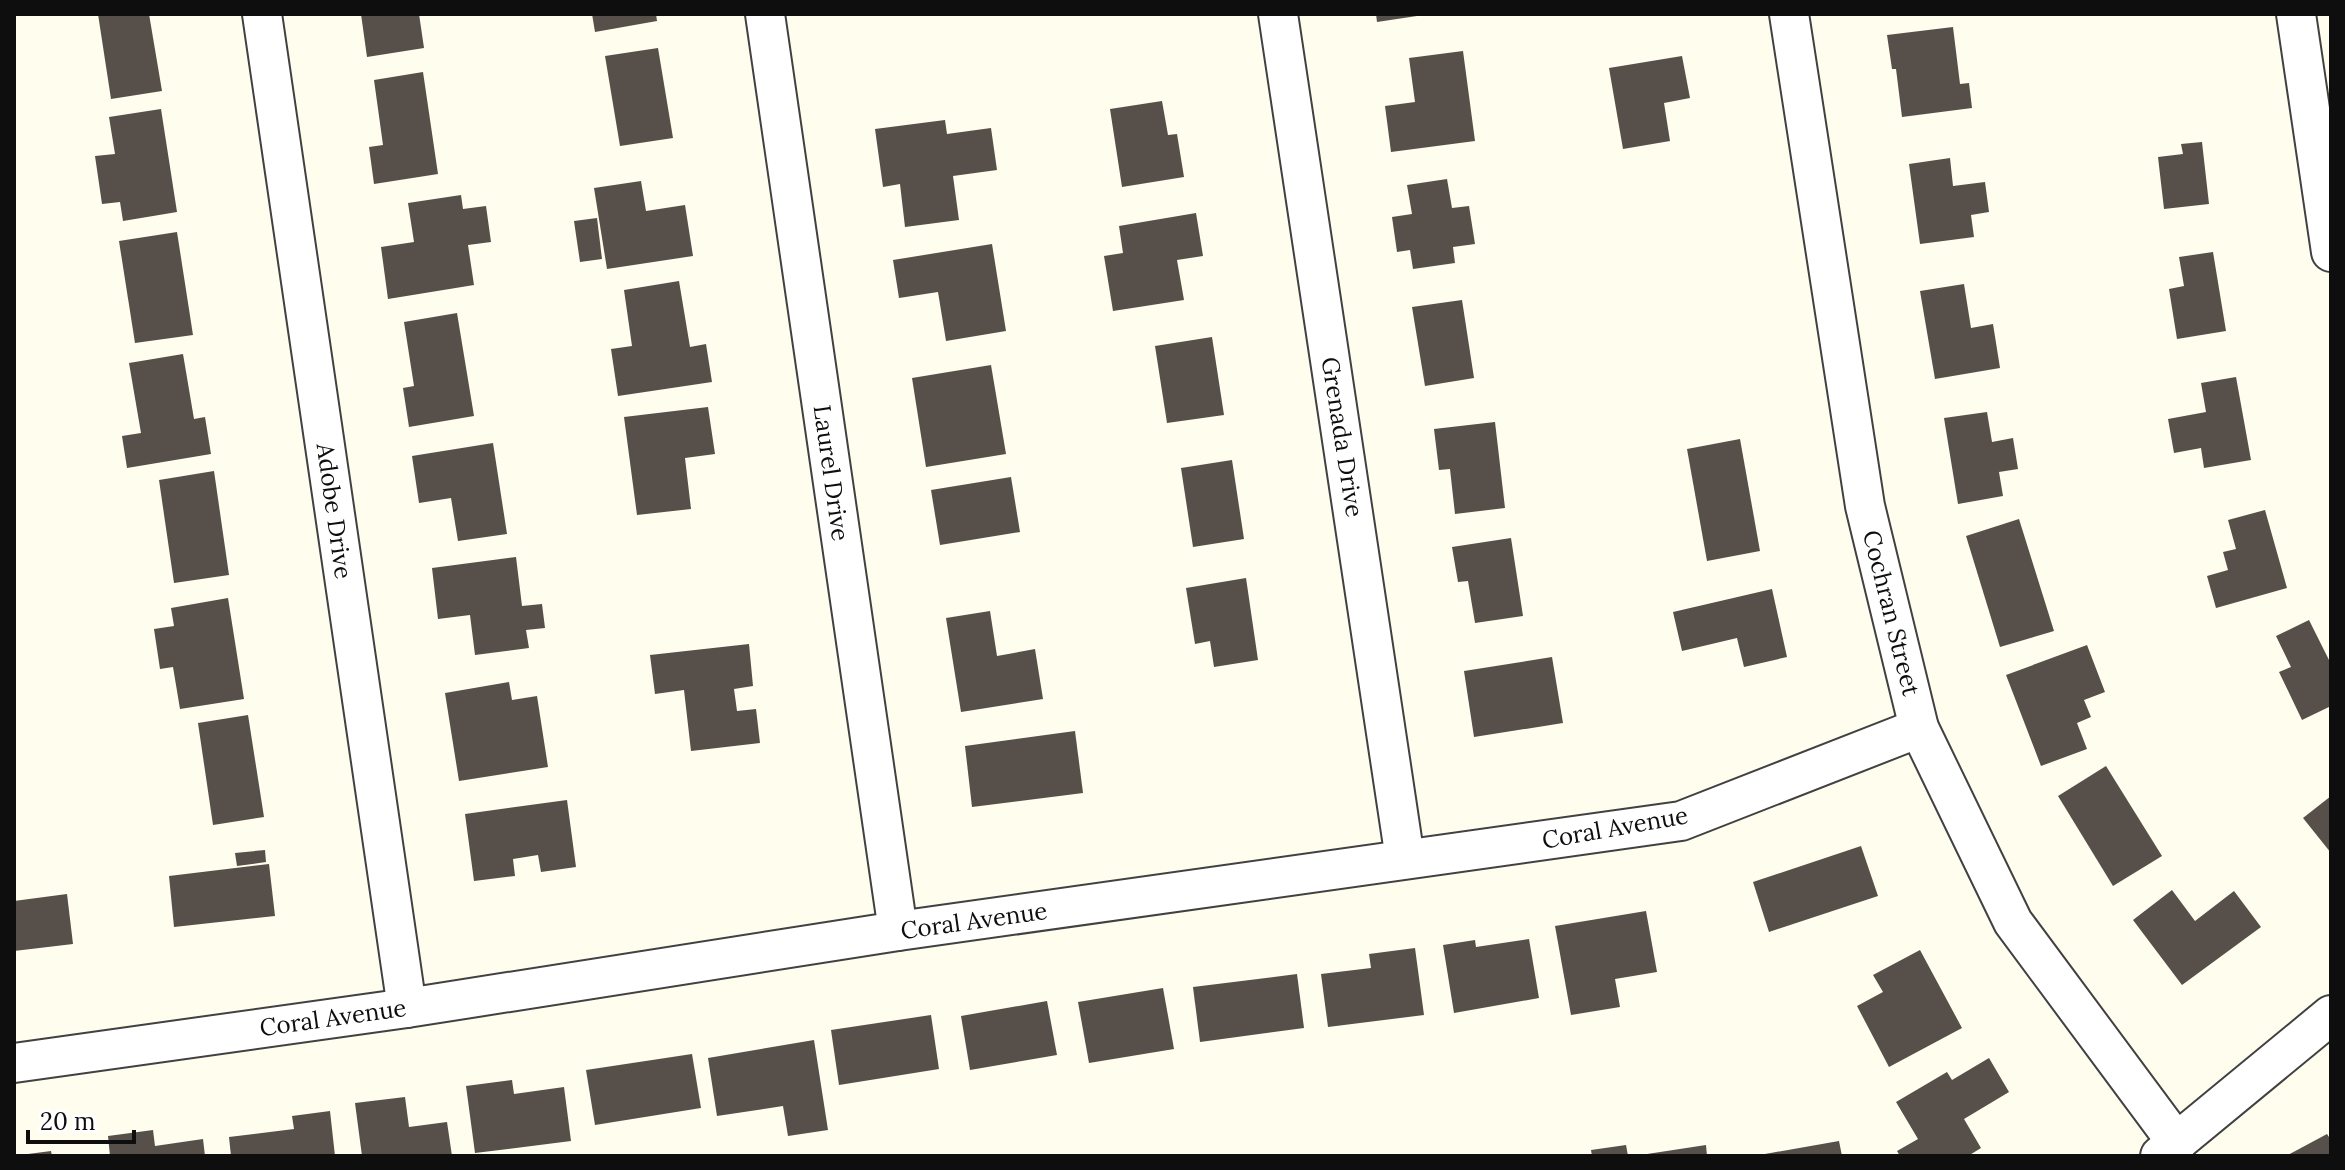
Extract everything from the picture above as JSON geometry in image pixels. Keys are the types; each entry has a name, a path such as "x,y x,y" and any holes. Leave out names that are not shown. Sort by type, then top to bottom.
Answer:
{"street":[{"name":"Adobe Drive","path":"262,14 407,1008"},
{"name":"Laurel Drive","path":"765,14 898,931"},
{"name":"Grenada Drive","path":"1278,14 1405,859"},
{"name":"Cochran Street","path":"1789,14 1865,506 1919,728 2013,922 2168,1149"},
{"path":"2296,14 2331,252"},
{"name":"Coral Avenue","path":"14,1063 407,1008 898,931 1681,821 1919,728"},
{"path":"2168,1149 2331,1015"}],"building":[{"path":"98,14 149,14 162,91 111,99"},
{"path":"361,14 419,14 424,48 367,57"},
{"path":"592,14 656,14 657,21 595,32"},
{"path":"1376,14 1417,14 1417,16 1377,22"},
{"path":"1953,27 1960,84 1969,83 1972,108 1902,117 1896,69 1892,69 1887,35"},
{"path":"658,48 673,138 620,146 605,56"},
{"path":"1463,51 1475,141 1391,152 1385,106 1415,102 1409,58"},
{"path":"1682,56 1690,98 1664,103 1670,141 1623,149 1609,68"},
{"path":"423,72 438,174 374,184 369,147 383,145 374,80"},
{"path":"1162,101 1168,135 1177,134 1184,177 1122,187 1110,109"},
{"path":"161,109 177,212 123,221 120,202 102,204 95,156 115,154 109,117"},
{"path":"945,120 947,134 991,128 997,170 953,176 959,220 905,227 900,184 883,187 875,129"},
{"path":"2202,142 2209,204 2164,209 2158,157 2183,154 2181,144"},
{"path":"1950,158 1953,186 1985,182 1989,212 1971,215 1974,237 1920,244 1909,164"},
{"path":"1447,179 1452,208 1469,206 1475,244 1453,247 1455,263 1413,269 1410,250 1397,252 1392,217 1412,214 1407,185"},
{"path":"641,181 646,211 685,205 693,256 607,269 594,188"},
{"path":"461,195 463,209 486,206 491,242 468,245 474,285 388,299 381,247 414,242 408,203"},
{"path":"1196,213 1203,256 1177,260 1184,300 1113,311 1104,256 1123,253 1119,226"},
{"path":"597,218 602,259 580,262 574,221"},
{"path":"177,232 193,335 135,343 119,241"},
{"path":"992,244 1006,331 946,341 938,292 899,298 893,260"},
{"path":"2213,252 2226,331 2177,339 2169,289 2184,286 2179,257"},
{"path":"679,281 690,347 706,344 712,382 618,396 611,349 632,346 624,290"},
{"path":"1964,284 1971,328 1993,324 2000,368 1935,379 1920,291"},
{"path":"1462,300 1474,378 1425,386 1412,307"},
{"path":"457,313 474,416 409,427 403,388 414,386 404,322"},
{"path":"1212,337 1224,415 1167,423 1155,346"},
{"path":"183,354 194,419 205,417 211,454 127,468 122,436 141,433 129,363"},
{"path":"991,365 1006,454 926,467 912,378"},
{"path":"2236,377 2251,460 2204,468 2201,448 2174,453 2168,419 2206,412 2201,383"},
{"path":"708,407 715,454 685,458 691,509 637,515 624,417"},
{"path":"1987,412 1992,442 2013,438 2018,469 1999,472 2003,496 1958,504 1944,418"},
{"path":"1495,422 1505,508 1455,514 1450,469 1439,470 1434,429"},
{"path":"1740,439 1760,551 1707,561 1687,449"},
{"path":"493,443 507,534 458,541 451,498 419,503 412,456"},
{"path":"1232,460 1244,539 1193,547 1181,468"},
{"path":"214,471 229,575 174,583 159,480"},
{"path":"1011,477 1020,532 940,545 931,490"},
{"path":"2265,510 2287,588 2216,608 2207,576 2228,570 2223,552 2236,549 2228,520"},
{"path":"2019,519 2054,631 2000,647 1966,536"},
{"path":"1511,538 1523,616 1475,623 1468,581 1458,582 1452,547"},
{"path":"516,557 522,606 542,604 545,628 526,630 529,648 475,655 470,615 438,619 432,568"},
{"path":"1246,578 1258,660 1214,667 1210,641 1195,644 1186,588"},
{"path":"1772,589 1787,657 1744,667 1737,638 1682,651 1673,612"},
{"path":"228,598 244,699 180,709 173,667 160,669 154,629 174,626 171,608"},
{"path":"990,611 997,656 1035,649 1043,699 961,712 946,618"},
{"path":"2309,620 2331,664 2331,706 2302,720 2279,672 2291,667 2276,636"},
{"path":"749,644 753,686 734,689 737,711 756,709 760,743 691,751 684,690 655,694 650,655"},
{"path":"2087,645 2105,692 2084,700 2091,717 2077,723 2087,749 2041,766 2006,675"},
{"path":"1552,657 1563,723 1474,737 1464,671"},
{"path":"509,682 512,700 537,696 548,767 459,781 445,693"},
{"path":"248,715 264,817 213,825 198,723"},
{"path":"1075,731 1083,793 972,807 965,746"},
{"path":"2106,766 2162,856 2113,886 2058,796"},
{"path":"2331,796 2331,853 2303,818"},
{"path":"567,800 576,867 541,872 538,855 513,859 515,876 474,881 465,814"},
{"path":"1861,846 1878,896 1769,932 1753,882"},
{"path":"265,850 266,862 237,866 235,853"},
{"path":"269,864 275,916 174,927 169,876"},
{"path":"2172,890 2195,921 2234,891 2261,927 2182,985 2133,920"},
{"path":"67,894 73,944 14,951 14,901"},
{"path":"1646,911 1657,972 1615,979 1620,1007 1571,1015 1555,926"},
{"path":"1529,939 1539,998 1454,1013 1443,945 1475,940 1476,947"},
{"path":"1415,948 1424,1015 1328,1027 1321,974 1371,968 1369,954"},
{"path":"1920,950 1962,1028 1889,1067 1857,1006 1883,992 1873,975"},
{"path":"1297,974 1304,1028 1200,1042 1193,987"},
{"path":"1163,988 1174,1049 1089,1063 1078,1002"},
{"path":"1047,1001 1057,1055 970,1070 961,1016"},
{"path":"931,1015 939,1069 839,1085 831,1030"},
{"path":"814,1040 828,1130 788,1136 783,1106 717,1116 708,1058"},
{"path":"692,1054 701,1108 595,1125 586,1070"},
{"path":"1989,1058 2009,1092 1964,1119 1981,1148 1968,1156 1900,1156 1897,1151 1918,1139 1896,1102 1947,1072 1952,1080"},
{"path":"512,1080 514,1094 564,1087 571,1141 475,1153 466,1086"},
{"path":"405,1097 409,1127 447,1122 452,1156 362,1156 355,1103"},
{"path":"330,1111 335,1156 231,1156 229,1137 294,1129 292,1116"},
{"path":"153,1130 155,1146 203,1139 205,1156 110,1156 108,1136"},
{"path":"2327,1134 2331,1140 2331,1156 2286,1156"},
{"path":"1839,1141 1842,1156 1765,1156 1765,1154"},
{"path":"1626,1145 1628,1156 1592,1156 1591,1150"},
{"path":"1706,1145 1707,1156 1647,1156 1647,1154"},
{"path":"51,1151 52,1156 28,1156 28,1154"}]}
